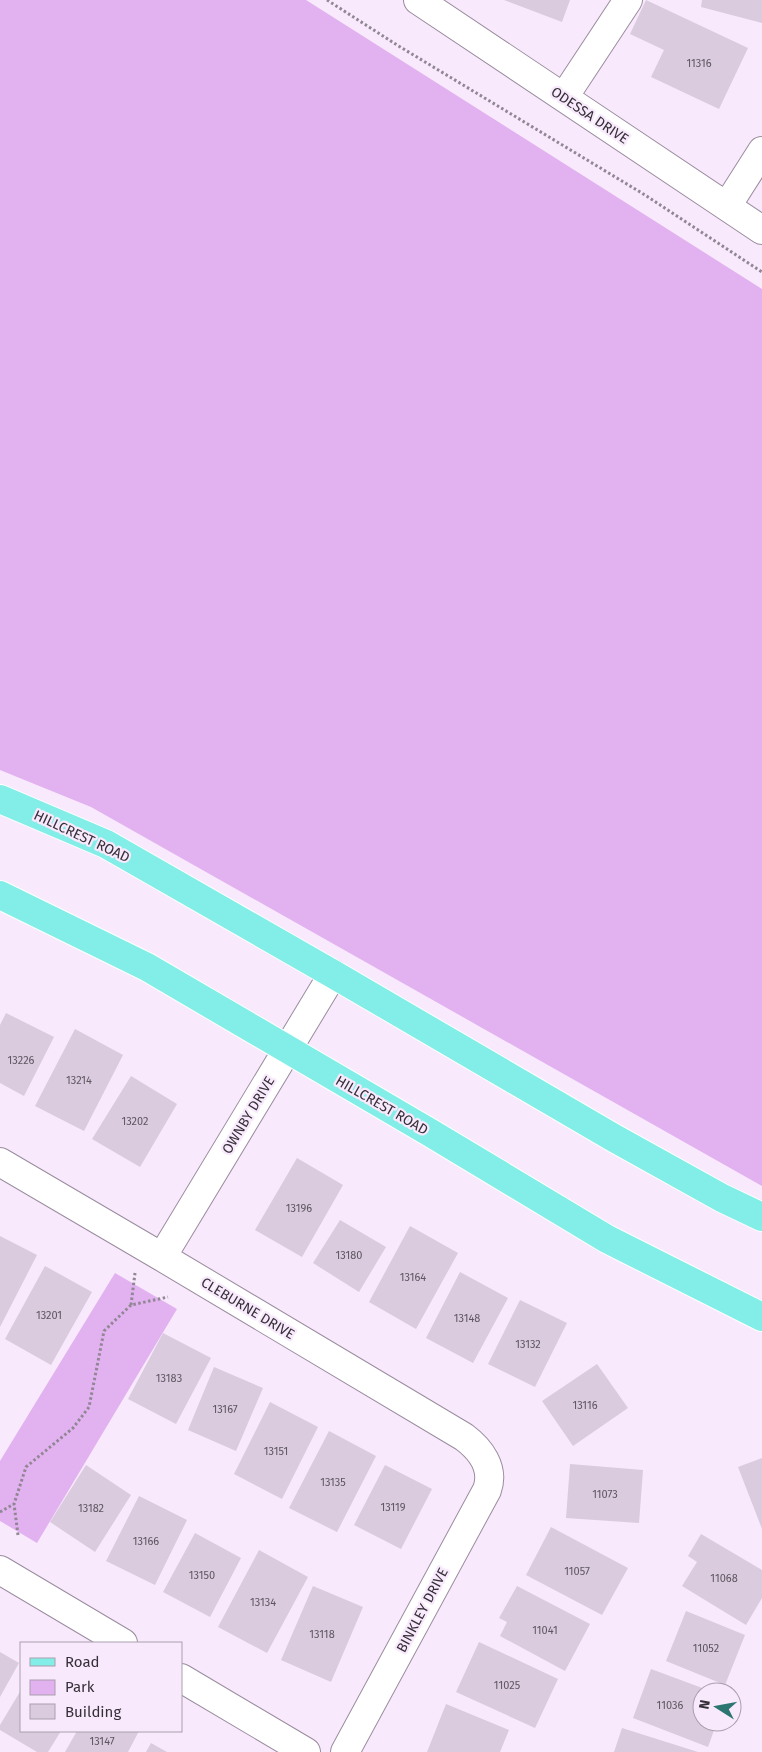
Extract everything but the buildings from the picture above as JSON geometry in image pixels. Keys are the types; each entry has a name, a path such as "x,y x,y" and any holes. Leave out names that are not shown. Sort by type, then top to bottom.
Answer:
{"main road":[{"name":"HILLCREST ROAD","path":"0,799 106,844 614,1138 722,1198 762,1217"},
{"name":"HILLCREST ROAD","path":"0,895 147,967 607,1239 762,1317"}],"street":[{"name":"ODESSA DRIVE","path":"418,0 762,230"},
{"path":"564,97 628,0"},
{"path":"727,206 762,151"},
{"name":"OWNBY DRIVE","path":"162,1257 333,974"},
{"name":"CLEBURNE DRIVE","path":"0,1162 464,1437 482,1453 487,1465"},
{"name":"BINKLEY DRIVE","path":"346,1752 487,1490 489,1484 487,1465"},
{"path":"0,1570 121,1642"},
{"path":"182,1679 306,1752"}],"path":[{"path":"326,0 646,195 762,272"},
{"path":"130,1305 135,1273"},
{"path":"18,1535 14,1504 26,1467 73,1428 89,1407 104,1331 130,1305 168,1297"},
{"path":"0,1512 14,1504"}],"green space":[{"path":"0,0 306,0 762,289 762,1186 91,807 0,770"},
{"path":"115,1273 177,1309 37,1543 0,1521 0,1461"}]}
